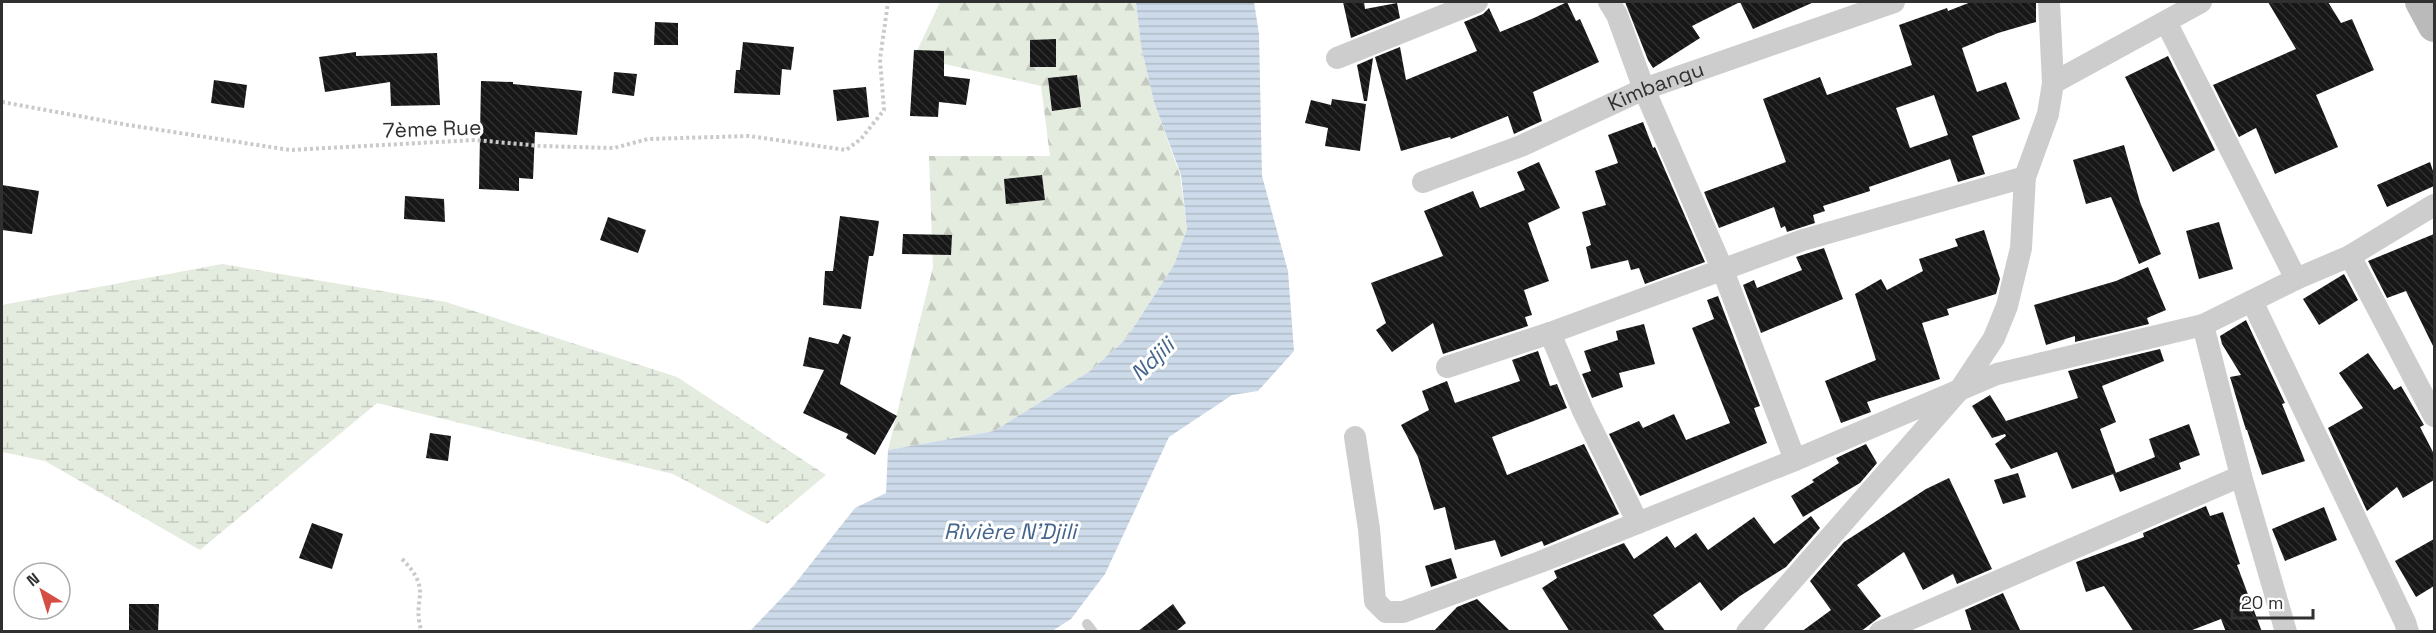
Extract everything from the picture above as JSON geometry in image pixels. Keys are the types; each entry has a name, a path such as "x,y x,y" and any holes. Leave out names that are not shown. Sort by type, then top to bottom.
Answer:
{"street":[{"path":"1337,58 1478,2"},
{"path":"1609,2 1617,15 1644,89 1722,268 1795,460"},
{"name":"Kimbangu","path":"1423,182 1521,146 1644,89 1893,2"},
{"path":"1747,632 1961,388 1994,338 2007,306 2020,248 2025,177 2048,114 2053,83 2049,2"},
{"path":"2053,83 2201,2"},
{"path":"2421,2 2434,26"},
{"path":"2166,22 2296,279"},
{"path":"1447,367 1550,333 1803,240 2025,177"},
{"path":"1355,437 1370,528 1375,601 1386,612 1403,612 1638,523 1795,460 1997,374 2203,325 2296,279 2350,256 2434,205"},
{"path":"2350,256 2434,416"},
{"path":"2252,301 2408,632"},
{"path":"2203,325 2241,476 2286,632"},
{"path":"1550,333 1583,411 1638,523"},
{"path":"1880,632 2241,476"}],"path":[{"name":"7ème Rue","path":"2,102 128,125 290,150 475,140 541,146 614,148 648,139 749,136 846,150 861,139 884,110 880,59 888,2"},
{"path":"402,560 412,569 421,585 418,611 422,632"}],"green space":[{"path":"940,2 1136,2 1141,46 1154,102 1180,175 1187,229 1174,265 1126,339 1090,371 994,431 888,450 933,267 929,156 1050,156 1041,86 914,57"},
{"path":"222,264 446,302 677,377 826,475 767,524 673,474 377,403 200,550 45,461 2,452 2,305"}],"water":[{"name":"Rivière N'Djili","path":"1136,2 1254,2 1259,34 1262,176 1288,271 1294,351 1258,391 1232,395 1169,437 1105,574 1071,619 1052,631 750,631 794,585 855,508 886,493 888,450 994,431 1090,371 1126,339 1174,265 1187,229 1181,175 1154,102 1141,46"}],"building":[{"path":"1343,2 1364,2 1365,9 1397,3 1400,18 1351,38"},
{"path":"1567,2 1576,21 1580,19 1599,62 1533,92 1542,121 1514,134 1508,116 1451,139 1450,137 1401,151 1375,57 1400,47 1406,80 1477,51 1464,22 1483,14 1489,8 1500,32"},
{"path":"1625,2 1740,2 1692,26 1700,38 1653,68"},
{"path":"1740,2 1814,2 1753,29"},
{"path":"1971,2 2036,2 2036,22 1998,33 1962,48 1977,92 2006,82 2020,119 1972,136 1985,174 1958,182 1950,159 1869,187 1870,191 1823,206 1825,211 1813,215 1815,223 1787,232 1785,226 1781,228 1774,207 1719,228 1704,192 1786,162 1763,99 1820,77 1827,95 1912,65 1899,25 1947,8 1948,11","holes":["1934,95 1948,135 1910,148 1896,108"]},
{"path":"2268,2 2328,2 2341,23 2352,19 2374,70 2316,95 2338,147 2275,174 2256,128 2239,137 2213,85 2296,49"},
{"path":"655,22 678,23 678,45 654,45"},
{"path":"1056,39 1056,67 1030,67 1030,40"},
{"path":"743,42 794,47 791,70 782,69 780,95 734,93 736,70 740,70"},
{"path":"914,50 944,51 944,76 970,79 966,105 939,102 938,117 910,116"},
{"path":"356,52 356,56 437,53 440,105 391,106 390,82 325,92 319,57"},
{"path":"2168,56 2215,150 2173,172 2125,77"},
{"path":"1373,58 1367,101 1364,101 1357,65"},
{"path":"614,72 637,74 634,96 612,93"},
{"path":"1077,75 1081,107 1052,111 1048,78"},
{"path":"214,80 247,85 244,108 211,103"},
{"path":"481,81 513,82 513,84 582,91 577,135 535,132 533,179 519,178 519,191 479,189"},
{"path":"866,87 869,117 837,121 833,90"},
{"path":"1332,99 1366,104 1360,151 1325,146 1328,128 1305,123 1311,100 1331,105"},
{"path":"1643,122 1705,262 1645,284 1639,268 1631,270 1628,260 1591,269 1586,247 1591,245 1582,212 1606,205 1595,171 1618,163 1608,135"},
{"path":"2124,145 2140,202 2161,254 2139,264 2111,197 2086,204 2073,160"},
{"path":"1539,162 1560,208 1528,223 1549,281 1524,290 1532,315 1525,317 1528,326 1443,354 1433,323 1392,352 1376,330 1386,323 1371,283 1443,256 1424,211 1473,191 1480,208 1525,190 1517,172"},
{"path":"2430,162 2434,174 2434,186 2387,207 2377,185"},
{"path":"1042,175 1045,200 1006,204 1004,179"},
{"path":"2,185 39,191 32,234 2,230"},
{"path":"405,196 444,199 445,222 404,219"},
{"path":"840,216 879,221 874,253 873,256 869,256 861,309 823,305 825,271 833,271"},
{"path":"608,217 646,230 638,253 600,240"},
{"path":"2219,222 2233,269 2199,279 2186,231"},
{"path":"1984,230 2000,279 1996,294 1947,309 1949,315 1922,323 1940,379 1867,402 1871,412 1841,423 1825,381 1876,360 1855,294 1881,279 1887,290 1923,271 1919,259 1958,246 1955,239"},
{"path":"903,234 952,235 951,255 902,254"},
{"path":"2434,234 2434,348 2406,291 2387,298 2368,261"},
{"path":"1824,248 1843,299 1761,333 1743,285 1754,280 1757,288 1802,270 1796,257"},
{"path":"2148,267 2166,310 2147,318 2149,324 2075,342 2075,336 2046,345 2034,305 2116,281"},
{"path":"2344,274 2358,300 2319,325 2303,299"},
{"path":"1718,296 1760,406 1754,408 1767,443 1640,496 1609,434 1639,421 1643,428 1674,414 1686,440 1730,423 1692,328 1714,319 1707,300"},
{"path":"2246,320 2285,403 2282,404 2305,461 2262,475 2230,377 2241,375 2222,344 2220,336"},
{"path":"1644,324 1655,364 1619,373 1623,387 1592,398 1582,374 1591,371 1584,351 1618,340 1616,331"},
{"path":"843,334 851,337 840,384 897,416 875,455 846,438 848,434 803,413 824,370 803,366 809,337 838,344"},
{"path":"2160,349 2164,361 2102,386 2116,422 2100,429 2116,473 2072,489 2057,452 2011,469 1995,444 2006,436 2005,434 1992,438 1972,406 1990,395 2006,421 2078,398 2068,371"},
{"path":"1538,351 1550,386 1557,384 1567,408 1492,437 1507,475 1584,444 1619,514 1544,546 1542,541 1501,557 1495,540 1455,550 1445,507 1434,510 1418,457 1401,425 1429,410 1422,391 1447,381 1455,403 1520,381 1512,360"},
{"path":"2368,353 2394,390 2401,386 2424,425 2420,427 2434,454 2434,480 2403,498 2397,487 2367,511 2328,428 2363,408 2339,373"},
{"path":"2189,424 2200,455 2179,463 2181,469 2120,492 2113,474 2155,457 2149,439"},
{"path":"430,433 451,436 448,461 426,458"},
{"path":"1866,444 1877,463 1860,483 1803,517 1791,496 1839,463 1836,458"},
{"path":"2018,473 2026,497 2003,504 1994,480"},
{"path":"1949,478 1992,569 1957,584 1953,574 1923,590 1904,552 1857,585 1881,616 1860,632 1801,632 1831,610 1810,581 1844,542 1926,489"},
{"path":"2206,506 2210,516 2223,512 2240,564 2237,565 2262,632 2226,632 2221,619 2187,632 2134,632 2104,586 2086,592 2076,562 2144,537 2143,533"},
{"path":"2324,507 2337,540 2285,561 2272,529"},
{"path":"1811,516 1820,528 1786,567 1721,611 1700,582 1653,615 1666,632 1570,632 1542,588 1557,578 1554,571 1624,543 1634,559 1667,536 1675,548 1696,533 1708,550 1754,517 1774,544"},
{"path":"312,523 343,534 332,569 299,558"},
{"path":"2434,539 2434,586 2416,597 2395,561"},
{"path":"1451,558 1457,578 1431,587 1425,566"},
{"path":"2003,593 2021,632 1972,632 1965,610"},
{"path":"1477,599 1511,632 1433,632 1457,607"},
{"path":"129,604 159,604 158,632 129,632"},
{"path":"1173,604 1186,623 1175,632 1137,632"}],"water label":[{"name":"Ndjili","path":"1152,359"}]}
